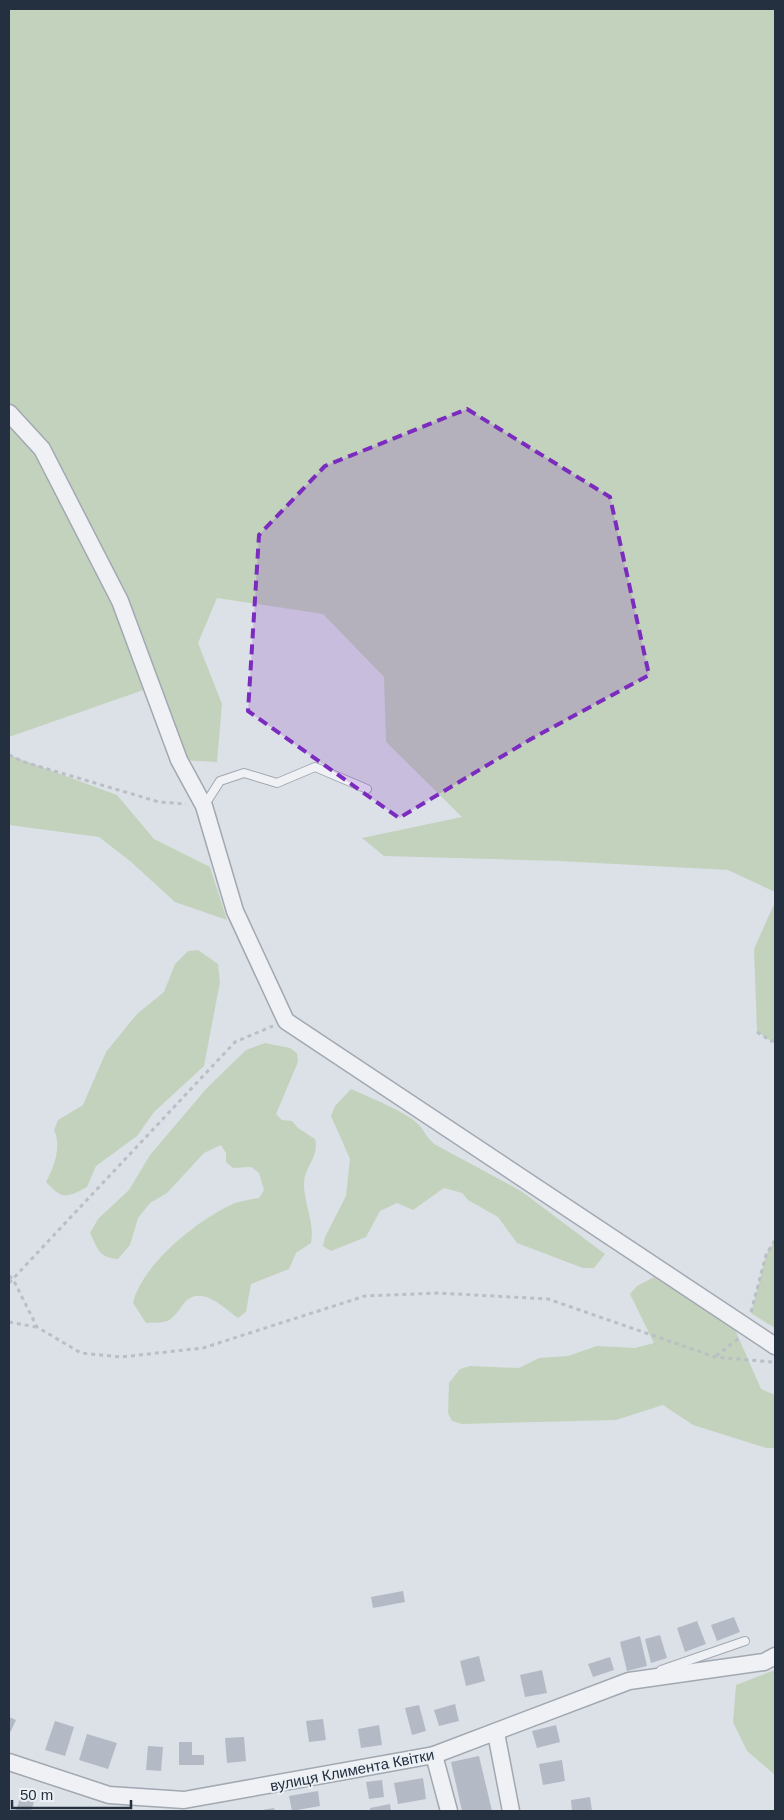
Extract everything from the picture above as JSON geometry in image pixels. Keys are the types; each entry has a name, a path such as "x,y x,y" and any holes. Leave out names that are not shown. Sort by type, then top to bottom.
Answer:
{"street":[{"path":"9,413 42,449 120,601 179,760 204,806 235,912 286,1021 750,1321 775,1346"},
{"name":"вулиця Климента Квітки","path":"9,1762 109,1795 184,1800 434,1755 629,1682 764,1662 775,1656"},
{"path":"496,1733 511,1811"},
{"path":"434,1755 449,1811"}],"lane":[{"path":"204,806 220,782 244,773 277,783 315,767 367,788"},
{"path":"629,1682 745,1641"}],"path":[{"path":"9,755 24,762 158,802 204,806"},
{"path":"9,1283 235,1042 286,1021"},
{"path":"757,1032 771,1041 775,1041"},
{"path":"715,1357 750,1321 766,1255 775,1240"},
{"path":"9,1276 13,1279 37,1327"},
{"path":"9,1322 37,1327 81,1352 121,1357 203,1348 365,1296 438,1293 548,1299 715,1357 775,1363"}],"highlighted area":[{"path":"467,409 610,497 649,675 531,739 399,818 248,711 259,535 325,466"}],"green space":[{"path":"9,9 775,9 775,892 728,870 558,861 384,856 362,838 462,817 386,742 384,677 323,614 217,598 198,643 222,704 217,762 179,760 152,687 9,737"},
{"path":"9,755 117,795 154,839 210,867 227,920 175,902 130,861 99,837 9,825"},
{"path":"775,902 775,1041 771,1041 757,1032 754,949"},
{"path":"198,950 218,964 220,982 204,1066 154,1112 137,1136 96,1166 87,1187 69,1195 57,1192 46,1182 56,1157 57,1143 54,1130 58,1120 83,1105 106,1052 137,1014 164,992 175,964 188,951"},
{"path":"265,1043 290,1048 297,1053 298,1062 276,1114 282,1120 292,1121 298,1128 315,1139 314,1156 306,1172 304,1184 312,1228 311,1243 296,1253 289,1269 251,1284 246,1312 238,1318 211,1299 196,1296 187,1300 169,1320 146,1323 133,1303 138,1289 147,1274 172,1246 215,1213 232,1204 259,1198 264,1190 259,1173 251,1167 233,1168 226,1162 226,1153 221,1145 204,1153 167,1193 150,1203 138,1218 130,1245 118,1259 103,1255 97,1248 90,1233 98,1219 129,1190 150,1155 206,1089 246,1050"},
{"path":"351,1089 396,1109 412,1119 436,1145 521,1191 605,1254 594,1268 583,1268 517,1243 498,1217 468,1200 462,1193 444,1188 413,1210 397,1203 380,1211 366,1237 331,1251 323,1246 325,1237 346,1196 350,1159 331,1116 335,1106"},
{"path":"775,1240 775,1328 751,1313 766,1255"},
{"path":"654,1277 733,1325 761,1389 775,1395 775,1448 766,1448 693,1425 663,1405 616,1420 462,1424 452,1421 448,1413 449,1383 460,1369 470,1366 519,1368 539,1358 568,1356 597,1346 635,1348 654,1343 630,1294 637,1286"},
{"path":"775,1670 775,1775 747,1751 733,1722 736,1685"}],"building":[{"path":"403,1591 405,1602 373,1608 371,1597"},
{"path":"734,1617 740,1632 717,1641 711,1625"},
{"path":"697,1621 706,1644 685,1652 677,1628"},
{"path":"660,1635 667,1658 651,1663 645,1639"},
{"path":"640,1636 647,1666 627,1671 620,1642"},
{"path":"479,1656 485,1681 466,1686 460,1661"},
{"path":"610,1657 614,1670 593,1677 588,1664"},
{"path":"542,1670 547,1693 525,1697 520,1675"},
{"path":"455,1704 459,1721 439,1726 434,1710"},
{"path":"419,1705 426,1731 412,1735 405,1708"},
{"path":"9,1717 16,1720 9,1735"},
{"path":"323,1719 326,1740 309,1742 306,1721"},
{"path":"55,1721 74,1727 65,1756 45,1750"},
{"path":"379,1725 382,1745 361,1748 358,1729"},
{"path":"556,1725 560,1742 537,1748 532,1731"},
{"path":"87,1734 117,1743 108,1769 79,1760"},
{"path":"244,1737 246,1761 227,1763 225,1738"},
{"path":"179,1742 192,1742 192,1755 204,1755 204,1765 179,1765"},
{"path":"148,1746 163,1747 161,1771 146,1770"},
{"path":"479,1756 492,1811 462,1811 451,1762"},
{"path":"562,1760 565,1781 543,1785 539,1764"},
{"path":"423,1778 426,1799 398,1804 394,1783"},
{"path":"382,1780 384,1797 369,1799 366,1782"},
{"path":"318,1791 320,1806 292,1811 289,1796"},
{"path":"590,1797 592,1811 572,1811 571,1800"},
{"path":"20,1798 34,1802 31,1811 16,1811"},
{"path":"390,1804 391,1811 370,1811 370,1808"},
{"path":"274,1808 275,1811 262,1811 262,1810"}]}
